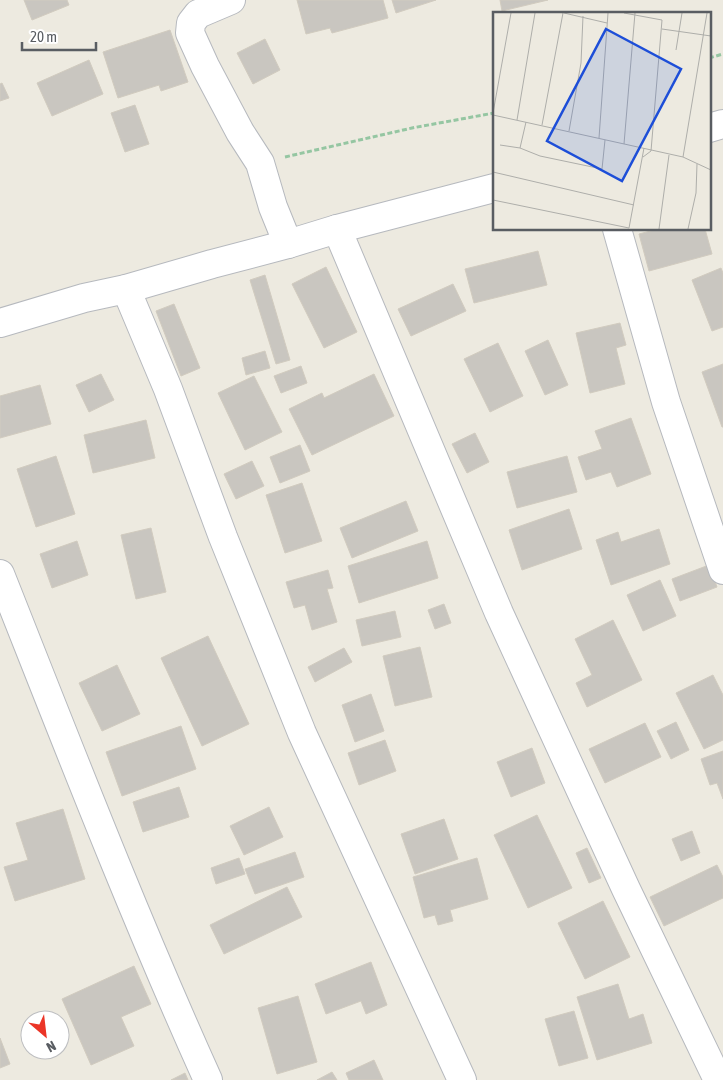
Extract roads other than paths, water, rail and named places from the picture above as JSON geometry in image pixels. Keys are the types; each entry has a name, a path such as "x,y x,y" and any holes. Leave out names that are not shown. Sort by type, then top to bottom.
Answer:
{"street":[{"path":"231,0 198,14 191,23 190,33 240,132 260,163 273,207 288,244"},
{"path":"710,128 723,124"},
{"path":"0,323 84,298 126,289 337,229 493,188"},
{"path":"337,229 499,613 626,889 718,1080"},
{"path":"617,230 666,402 723,570"},
{"path":"126,289 168,388 223,537 302,734 462,1080"},
{"path":"0,574 102,831 208,1080"}]}
